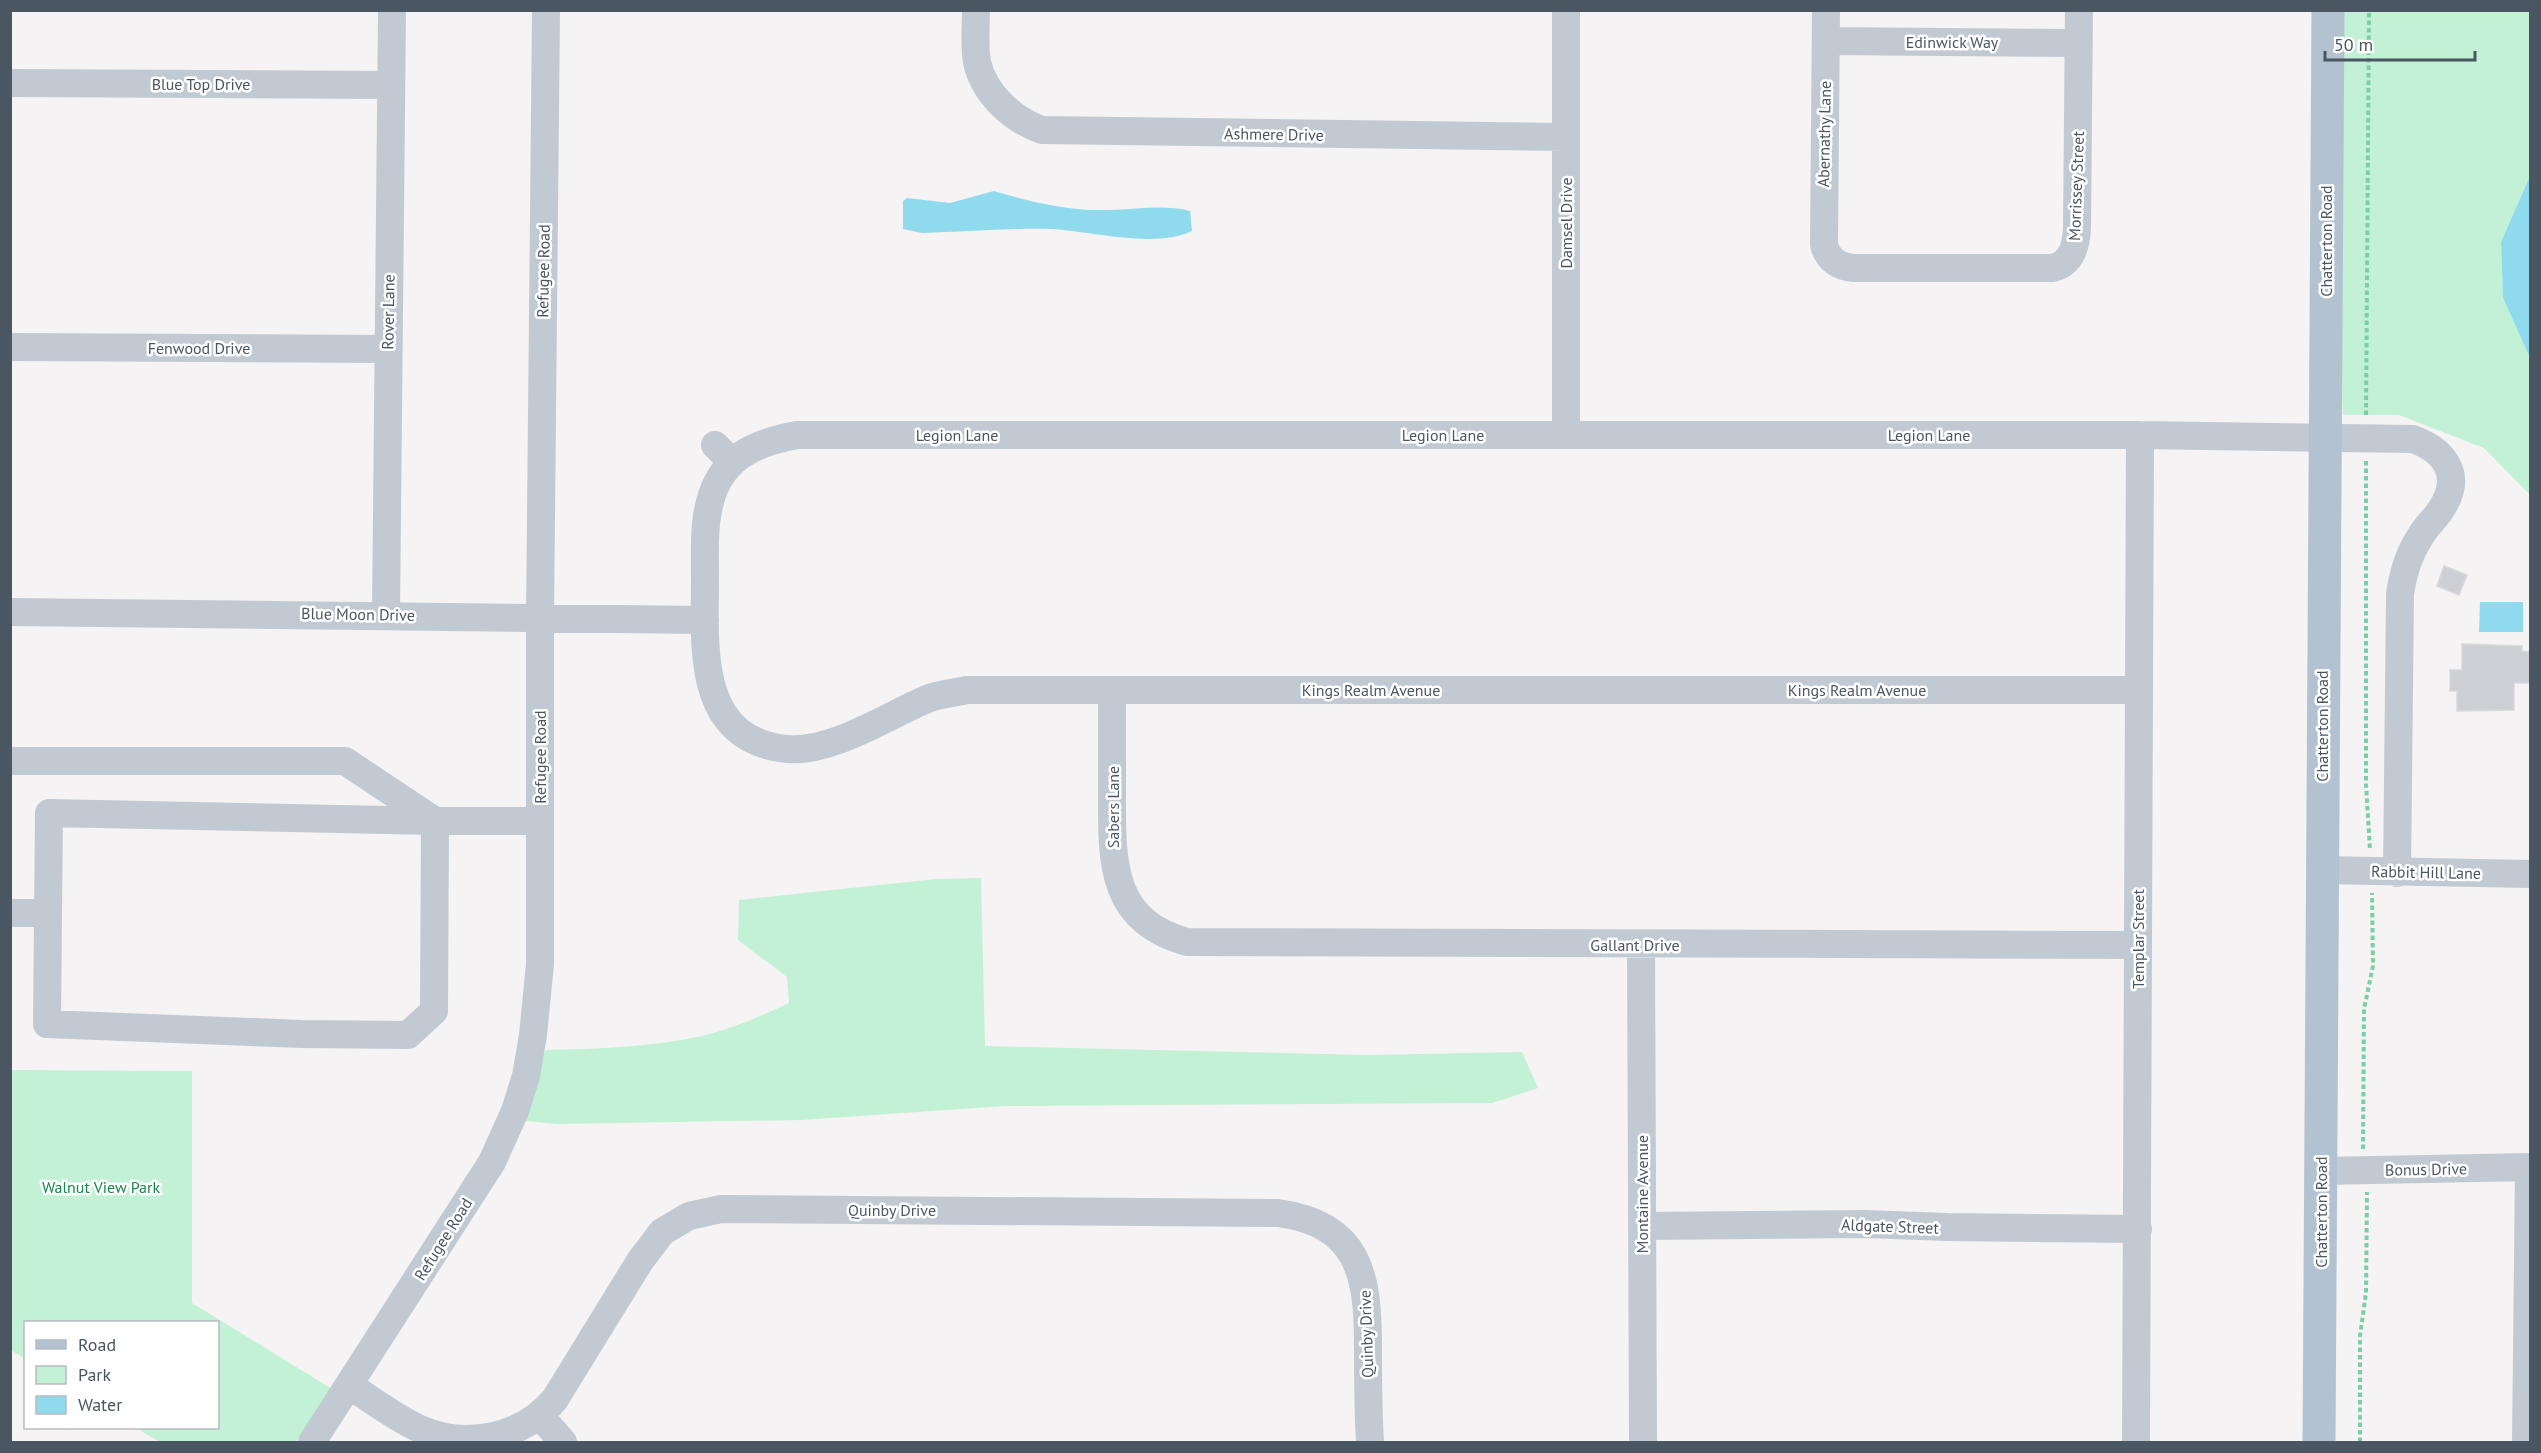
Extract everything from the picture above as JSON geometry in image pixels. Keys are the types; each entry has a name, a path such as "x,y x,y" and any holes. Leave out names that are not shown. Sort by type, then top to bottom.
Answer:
{"main road":[{"name":"Chatterton Road","path":"2319,1443 2328,10"}],"street":[{"name":"Rover Lane","path":"386,614 392,10"},
{"name":"Refugee Road","path":"312,1443 486,1171 515,1111 528,1066 540,964 540,618 546,10"},
{"name":"Ashmere Drive","path":"976,10 978,64 994,96 1023,122 1050,132 1566,137"},
{"name":"Damsel Drive","path":"1566,10 1566,435"},
{"name":"Abernathy Lane","path":"1826,10 1823,218 1824,244 1829,257"},
{"name":"Morrissey Street","path":"1829,257 1845,268 2053,268 2063,264 2073,252 2077,241 2079,10"},
{"name":"Edinwick Way","path":"1826,41 2078,43"},
{"name":"Blue Top Drive","path":"10,83 391,85"},
{"name":"Fenwood Drive","path":"10,347 388,349"},
{"name":"Legion Lane","path":"705,620 706,525 709,502 718,480 724,453 797,435 2140,435 2413,439 2429,445 2444,459 2452,483 2449,497 2440,512 2420,535 2410,554 2400,594 2385,872"},
{"name":"Templar Street","path":"2136,1443 2140,435"},
{"name":"Blue Moon Drive","path":"10,612 386,614 705,620"},
{"name":"Kings Realm Avenue","path":"705,620 705,657 715,701 729,720 746,735 767,745 788,749 833,741 930,698 967,690 2138,690"},
{"name":"Sabers Lane","path":"1112,690 1113,853 1131,925"},
{"path":"10,761 345,761 435,821"},
{"path":"435,821 434,1011 408,1035 302,1034 47,1023 49,813 435,821 540,820"},
{"name":"Rabbit Hill Lane","path":"2322,870 2530,874"},
{"path":"10,913 48,913"},
{"name":"Gallant Drive","path":"1131,925 1169,937 1204,944 2138,945"},
{"name":"Montaine Avenue","path":"1641,945 1643,1443"},
{"path":"2526,1443 2530,1167"},
{"name":"Bonus Drive","path":"2321,1171 2530,1167"},
{"name":"Quinby Drive","path":"350,1384 420,1429 453,1439 468,1440 499,1435 540,1416 555,1399 651,1246 673,1223 689,1216 721,1209 1278,1213 1309,1219 1336,1234 1356,1258 1368,1304 1370,1443"},
{"name":"Aldgate Street","path":"1642,1226 1865,1224 2138,1228"},
{"path":"540,1416 563,1443"}],"path":[{"path":"2363,1151 2364,1009 2373,966 2385,872 2366,784 2368,10"},
{"path":"2360,1443 2360,1336 2366,1293 2367,1188"}],"green space":[{"path":"2343,11 2530,11 2530,176 2501,242 2503,298 2530,358 2530,495 2484,448 2399,415 2343,415 2340,351"},
{"path":"981,878 985,1046 1367,1055 1522,1052 1538,1088 1492,1103 1005,1106 801,1120 557,1124 526,1121 545,1050 624,1047 683,1040 724,1030 789,1003 787,977 738,940 739,900 936,879"},
{"name":"Walnut View Park","path":"10,1070 192,1071 192,1303 332,1389 296,1442 160,1442 138,1429 219,1429 219,1321 24,1321 24,1358 11,1350"}],"water":[{"path":"2530,176 2530,358 2503,298 2501,242"},
{"path":"994,191 1036,202 1078,209 1159,208 1190,211 1192,231 1160,239 1142,239 1051,229 922,233 903,229 903,201 907,198 950,203"},
{"path":"2480,602 2523,602 2523,632 2479,632"}],"building":[{"path":"2444,566 2467,575 2459,595 2437,586"},
{"path":"2462,644 2522,646 2522,651 2530,652 2530,683 2514,683 2514,710 2457,711 2457,691 2450,691 2450,670 2462,670"}]}
